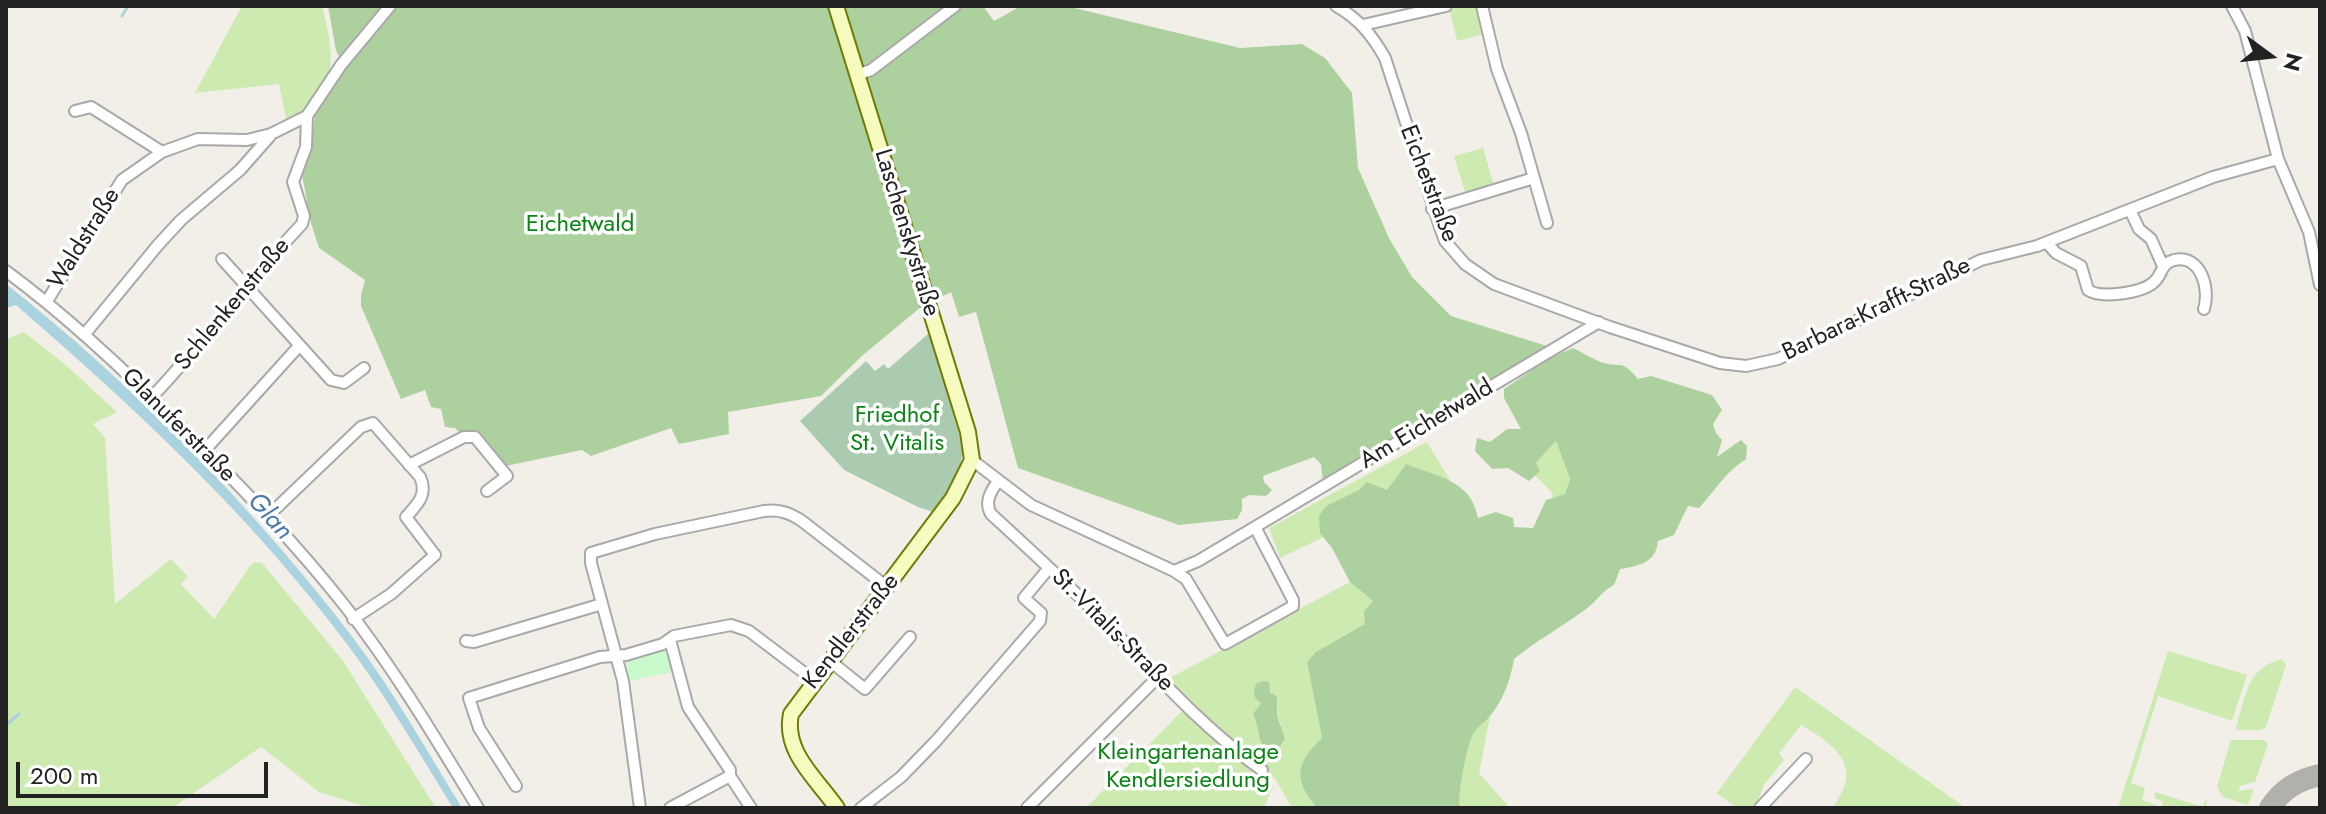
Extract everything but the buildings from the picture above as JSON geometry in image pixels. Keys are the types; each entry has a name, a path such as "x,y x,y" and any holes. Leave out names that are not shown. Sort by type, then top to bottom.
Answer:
{"street":[{"name":"Waldstraße","path":"47,301 118,185 162,152 198,139 247,140 271,134 307,116 341,65 390,6"},
{"name":"Laschenskystraße","path":"836,6 968,432 972,460"},
{"path":"856,75 871,70 955,6"},
{"name":"Eichetstraße","path":"1336,6 1363,25 1385,58 1432,209 1445,241 1465,264 1494,284 1706,359"},
{"path":"1363,25 1446,6"},
{"path":"1482,6 1497,69 1521,133 1547,223"},
{"path":"2232,6 2245,31 2278,159 2314,231 2320,285"},
{"path":"75,111 91,107 162,152"},
{"name":"Schlenkenstraße","path":"152,397 208,336 246,284 302,224 304,216 293,182 306,147 307,116"},
{"path":"84,335 178,223 240,170 271,134"},
{"name":"Barbara-Krafft-Straße","path":"1706,359 1738,366 1772,361 1972,264 2047,243 2227,172 2278,159"},
{"path":"1432,209 1534,178"},
{"path":"2130,210 2139,229 2151,239 2163,266"},
{"path":"2047,243 2056,253 2081,266 2088,290 2096,295 2129,292 2150,285 2163,266 2180,260 2190,262 2198,268 2206,287 2204,309"},
{"path":"222,259 335,383 344,383 364,368"},
{"name":"Glanuferstraße","path":"6,271 47,301 152,397 268,516 353,619 420,712 478,808"},
{"name":"Am Eichetwald","path":"1174,571 1198,561 1599,322"},
{"path":"205,450 299,346"},
{"path":"268,516 361,427 373,423 420,477 424,494 406,517 435,555 391,594 353,619"},
{"path":"409,465 464,437 475,437 507,476 487,491"},
{"path":"972,460 1031,505 1186,579 1225,644 1293,606 1293,600 1255,527"},
{"name":"Kendlerstraße","path":"837,808 793,748 791,714 945,510 972,460"},
{"name":"St.-Vitalis-Straße","path":"998,481 988,500 989,511 1233,749 1262,770"},
{"path":"640,808 630,716 591,553 655,534 777,510 794,515 887,587"},
{"path":"861,808 901,777 936,741 1040,621 1041,613 1024,598 1049,568"},
{"path":"466,641 474,642 602,604"},
{"path":"516,786 475,720 469,698 600,657 626,655 674,636 736,625 767,644 815,681"},
{"path":"830,661 865,689 910,637"},
{"path":"670,640 688,707 751,808"},
{"path":"1027,808 1158,677"},
{"path":"1760,808 1806,759"},
{"path":"670,808 730,776"}],"green space":[{"path":"242,6 322,6 330,41 330,73 317,99 286,119 279,84 195,93"},
{"name":"Eichetwald","path":"328,6 983,6 994,21 1021,6 1066,6 1240,48 1302,44 1325,58 1352,93 1358,168 1389,238 1412,277 1451,316 1550,347 1323,482 1321,464 1314,457 1263,476 1264,482 1272,490 1266,496 1249,495 1242,499 1242,510 1237,519 1179,525 1018,468 976,312 959,317 951,292 921,307 863,355 821,396 728,412 729,434 679,444 671,428 591,456 582,450 506,466 475,433 463,436 455,428 445,427 441,409 431,407 425,390 401,399 361,306 365,280 319,248 300,164 312,136 316,109 345,66 336,51"},
{"path":"1476,6 1484,34 1457,41 1449,8"},
{"path":"1483,148 1494,186 1466,195 1454,156"},
{"path":"24,332 117,412 93,424 105,438 115,604 171,559 188,577 181,584 214,619 250,566 255,562 262,563 343,661 436,808 370,808 319,792 261,747 172,808 6,808 6,339"},
{"name":"Friedhof St. Vitalis","path":"929,333 963,448 960,468 936,513 844,470 800,421 866,361 875,371 884,364 888,369"},
{"path":"1573,348 1600,362 1625,366 1638,379 1651,376 1712,395 1722,410 1713,424 1722,440 1717,457 1741,440 1747,446 1746,459 1726,476 1699,508 1688,506 1674,535 1658,541 1650,559 1640,565 1620,569 1614,585 1590,606 1514,659 1499,703 1471,740 1461,782 1460,808 1317,808 1304,789 1300,772 1306,756 1322,738 1307,662 1316,652 1365,624 1364,611 1373,601 1350,582 1332,548 1320,533 1319,516 1326,506 1359,490 1367,482 1387,490 1406,464 1461,488 1474,505 1478,518 1496,512 1513,518 1514,527 1533,528 1546,500 1565,494 1570,479 1556,441 1536,463 1540,471 1529,481 1508,468 1492,469 1475,451 1477,438 1490,442 1507,429 1521,429 1504,398 1504,389 1550,358"},
{"path":"1556,441 1570,479 1565,494 1551,499 1553,494 1535,475 1540,471 1536,463"},
{"path":"1427,442 1451,482 1406,464 1387,490 1359,490 1326,506 1320,533 1324,537 1280,558 1269,528"},
{"path":"1350,582 1373,601 1365,624 1307,662 1322,738 1306,755 1300,772 1304,789 1317,808 1292,808 1275,779 1236,749 1166,680","holes":["1269,689 1278,702 1277,715 1281,724 1262,744 1258,732 1259,700"]},
{"path":"669,649 676,671 629,681 627,662 632,657"},
{"path":"2168,651 2247,675 2232,721 2158,696 2131,783 2145,788 2142,800 2161,807 2163,802 2155,798 2155,792 2203,807 2207,796 2206,808 2118,808"},
{"path":"2282,659 2286,665 2266,727 2261,730 2237,730 2245,694 2254,676 2270,663"},
{"path":"1269,682 1270,692 1277,697 1277,715 1285,739 1280,746 1262,744 1253,714 1261,703 1255,698 1254,689 1257,683"},
{"path":"1795,687 1966,808 1833,808 1845,784 1845,765 1834,748 1801,725 1779,753 1784,760 1764,785 1756,805 1760,808 1737,808 1717,793"},
{"name":"Kleingartenanlage Kendlersiedlung","path":"1185,708 1258,770 1273,787 1264,808 1086,808"},
{"path":"1490,716 1479,773 1510,808 1460,808 1461,783 1470,742 1476,730"},
{"path":"2231,740 2264,740 2268,744 2255,782 2240,786 2238,791 2254,789 2248,805 2223,797 2217,787"}],"water":[{"path":"6,284 146,406 276,543 369,659 462,808 453,808 361,664 272,552 232,508 105,384 16,305 6,308"}],"waterway":[{"path":"122,16 128,6"},
{"path":"6,725 19,714"}],"taxiway":[{"path":"2270,808 2291,786 2320,775"}],"water label":[{"name":"Glan","path":"269,517"}]}
